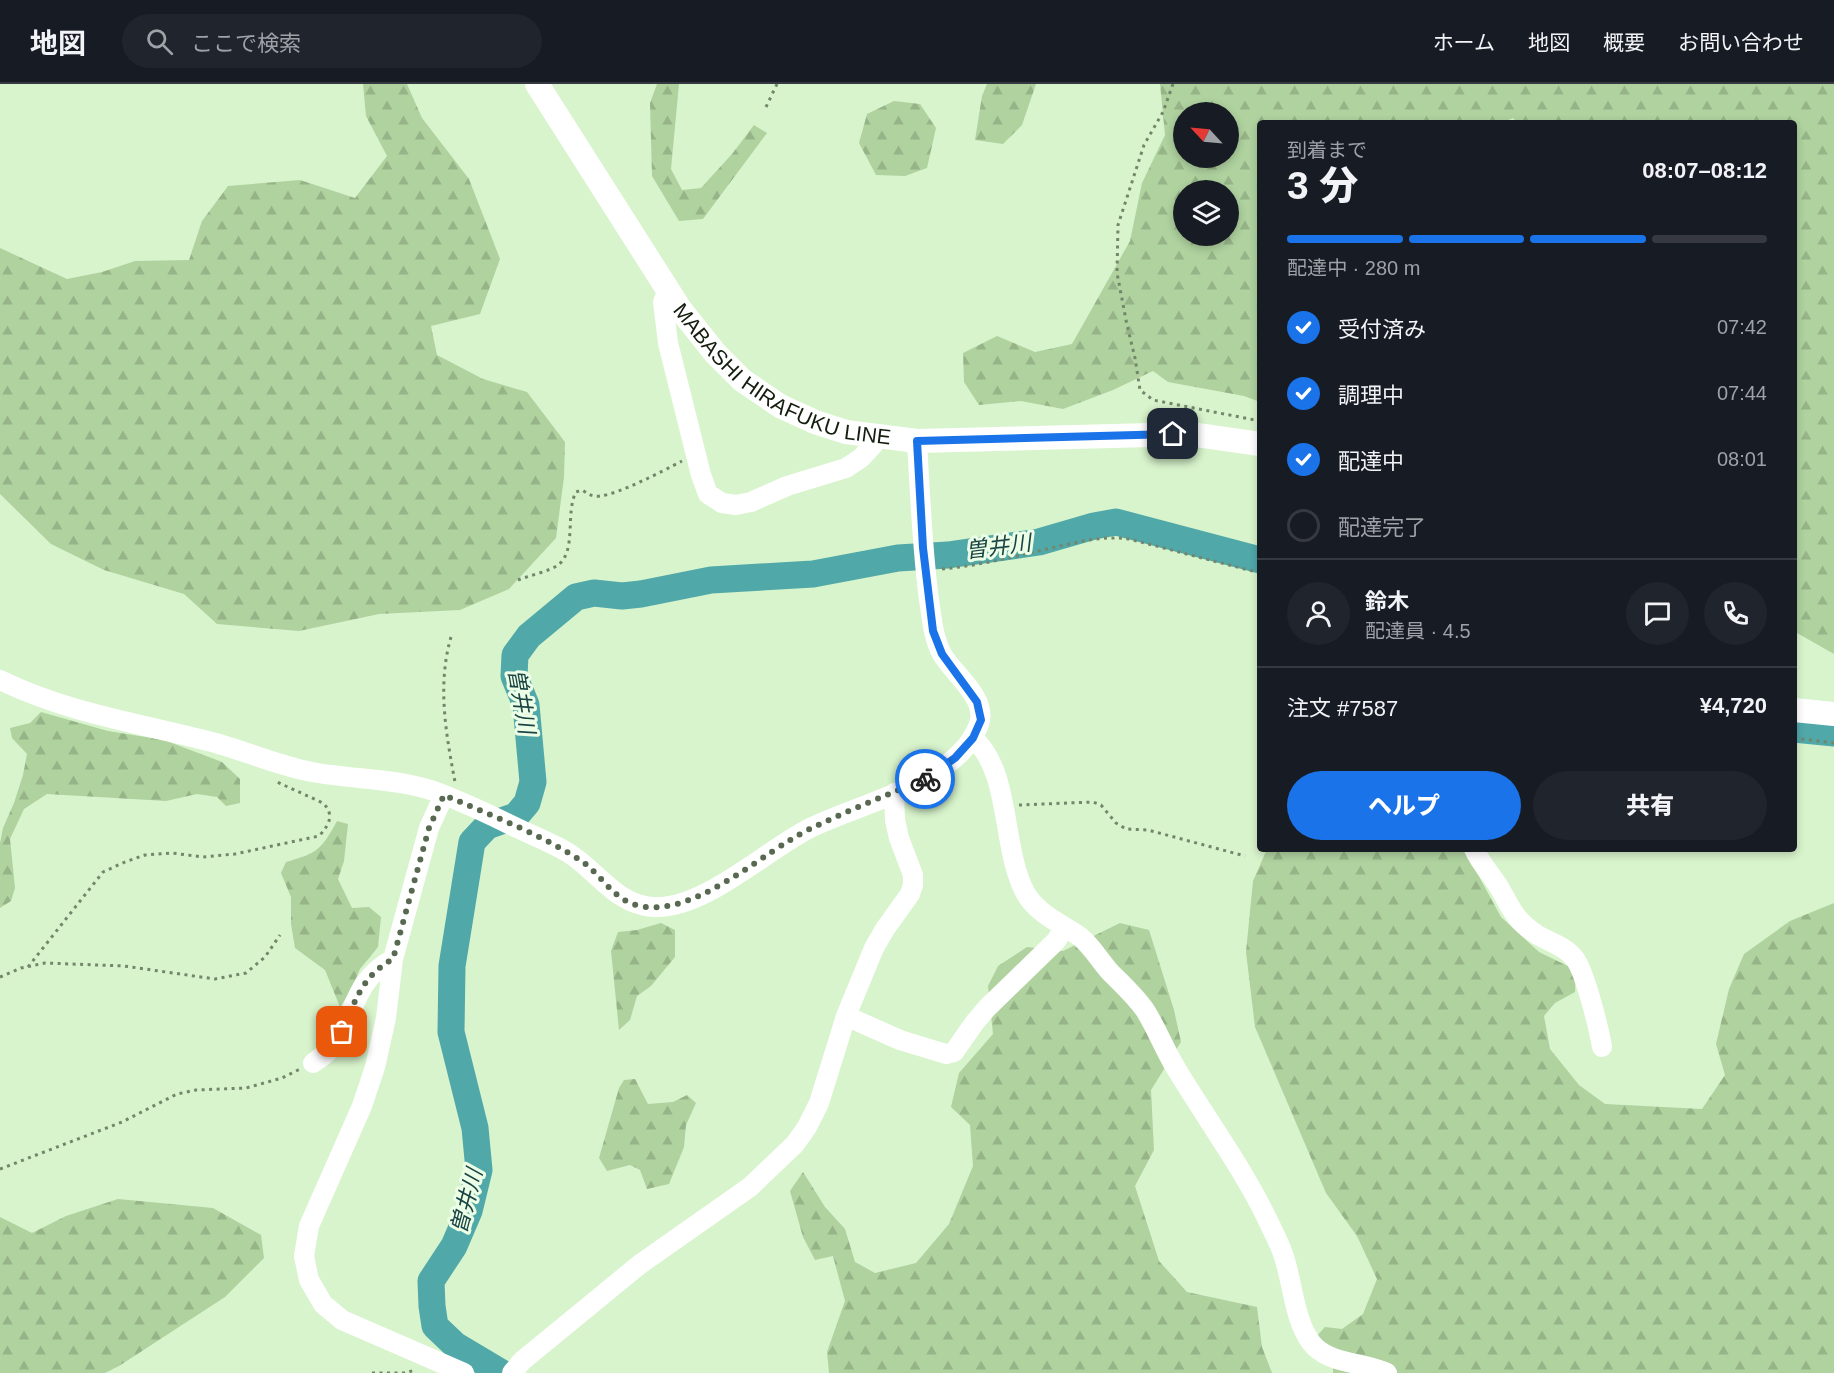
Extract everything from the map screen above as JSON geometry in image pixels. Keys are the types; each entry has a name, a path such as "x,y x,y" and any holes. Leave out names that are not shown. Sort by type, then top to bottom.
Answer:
{"main road":[{"name":"MABASHI HIRAFUKU LINE","path":"537,84 680,309 715,353 757,391 780,406 815,422 846,432 917,441 1190,434 1257,444"},
{"path":"1797,710 1834,714"}],"street":[{"path":"668,290 663,302 668,343 708,494 722,503 736,505 752,502 787,486 846,468 861,459 878,437"},
{"path":"0,680 25,692 93,714 220,744 264,760 312,772 420,786 449,797 563,850 583,862 620,897 636,905 657,908 687,900 720,886 809,829 930,776 955,758 973,738 981,720 977,702 942,654 933,631 924,561 917,441"},
{"path":"973,738 989,757 1003,805 1018,873 1026,894 1039,910 1078,936 1091,948 1145,1010 1176,1069 1239,1168 1268,1220 1283,1254 1305,1333 1316,1348 1336,1359 1387,1373"},
{"path":"513,1372 522,1360 639,1265 750,1187 795,1144 807,1127 819,1103 846,1016 874,948 910,894 913,885 913,875 895,820 894,793"},
{"path":"449,797 429,828 393,959 386,1018 375,1067 362,1106 309,1226 304,1256 309,1280 323,1304 342,1320 464,1373"},
{"path":"1476,852 1498,885 1510,909 1523,924 1575,958 1586,985 1602,1047"},
{"path":"846,1016 900,1040 936,1052 946,1054 954,1052 975,1022 1056,941 1064,928"},
{"path":"313,1063 329,1051 342,1032 364,984 378,967 393,959"}],"path":[{"path":"766,107 777,84"},
{"path":"1173,84 1163,112 1144,145 1118,225 1117,273 1136,358 1140,390 1153,400 1257,420"},
{"path":"518,580 558,565 568,551 571,502 576,492 582,490 590,495 601,496 615,492 696,454"},
{"path":"924,561 1002,560 1094,539 1113,537 1129,539 1257,572"},
{"path":"449,797 455,784 444,710 446,655 451,637"},
{"path":"1797,738 1834,743"},
{"path":"28,967 103,872 125,861 145,855 172,853 202,856 235,854 319,836 331,818 328,808 323,803 279,783 266,774 262,768 264,760"},
{"path":"1003,805 1093,802 1101,805 1116,823 1126,829 1148,830 1245,856"},
{"path":"0,977 45,963 124,966 215,979 246,973 265,957 280,935"},
{"path":"0,1169 122,1122 177,1094 196,1090 246,1088 282,1078 313,1063"},
{"path":"372,1373 405,1372 422,1368 433,1359"}],"green space":[{"path":"363,84 407,84 422,118 469,179 500,259 480,314 431,326 437,355 483,379 527,392 565,442 564,477 556,538 509,589 460,610 379,614 299,631 217,624 184,594 104,570 51,544 0,494 0,248 67,279 102,272 135,261 189,260 202,221 228,186 300,180 355,198 387,156 366,116"},
{"path":"657,84 679,84 671,169 682,190 701,188 732,154 754,125 767,133 703,219 679,221 652,176 650,103"},
{"path":"987,84 1036,84 1022,125 1003,144 975,140 982,96"},
{"path":"1160,84 1834,84 1834,654 1797,633 1797,120 1515,120 1513,118 1508,120 1257,120 1257,401 1244,396 1168,382 1153,371 1113,390 1063,409 1021,401 979,405 964,382 963,353 997,336 1035,352 1072,344 1130,241 1142,183 1165,135"},
{"path":"894,101 920,104 936,128 927,168 905,176 876,175 859,143 867,114"},
{"path":"41,712 108,731 164,740 222,762 240,779 240,803 226,806 217,797 197,794 166,801 47,794 24,809 10,839 15,888 11,901 0,908 0,843 3,828 23,775 27,754 12,738 10,728 30,723"},
{"path":"337,821 348,824 344,861 338,879 352,908 369,907 381,917 378,947 360,969 349,994 340,1007 325,970 295,948 291,924 291,897 281,873 286,862 318,849"},
{"path":"1266,852 1466,852 1501,917 1539,952 1576,970 1575,992 1555,1003 1544,1016 1550,1049 1579,1085 1605,1104 1702,1109 1725,1075 1716,1044 1729,989 1744,954 1790,921 1834,903 1834,1373 1333,1373 1333,1351 1314,1339 1325,1327 1342,1329 1363,1314 1377,1279 1357,1236 1326,1193 1255,1027 1246,952 1253,881"},
{"path":"661,923 675,930 675,957 651,986 637,996 630,1020 619,1030 611,951 618,932 637,930"},
{"path":"1120,923 1149,930 1174,1010 1181,1042 1151,1090 1154,1150 1135,1186 1159,1261 1187,1292 1257,1307 1262,1347 1272,1373 829,1373 827,1352 845,1301 833,1256 815,1260 803,1237 790,1191 803,1172 825,1207 845,1229 855,1262 875,1273 916,1263 949,1224 973,1166 970,1125 951,1107 959,1073 993,1034 988,986 998,966 1027,947 1063,951"},
{"path":"635,1079 648,1104 673,1102 687,1095 696,1103 686,1125 684,1147 669,1184 647,1189 640,1170 630,1165 607,1171 599,1158 619,1088 624,1080"},
{"path":"118,1199 213,1208 261,1235 264,1258 225,1297 105,1373 0,1373 0,1217 32,1233 66,1216"}],"waterway":[{"name":"曽井川","path":"502,1373 455,1345 435,1326 431,1281 454,1246 469,1211 479,1170 475,1128 451,1032 452,966 472,842 487,826 516,816 527,803 533,782 526,705 514,676 515,655 529,636 576,597 594,593 622,596 711,580 813,574 898,558 948,555 1039,542 1116,522 1257,559"},
{"name":"曽井川","path":"1797,729 1834,733"}],"way so far":[{"path":"342,1032 364,984 378,967 393,959 429,828 444,795 563,850 583,862 620,897 636,905 657,908 687,900 720,886 809,829 925,779"}],"route":[{"path":"925,779 955,758 973,738 981,720 977,702 942,654 933,631 923,548 917,441 1173,434"}]}
